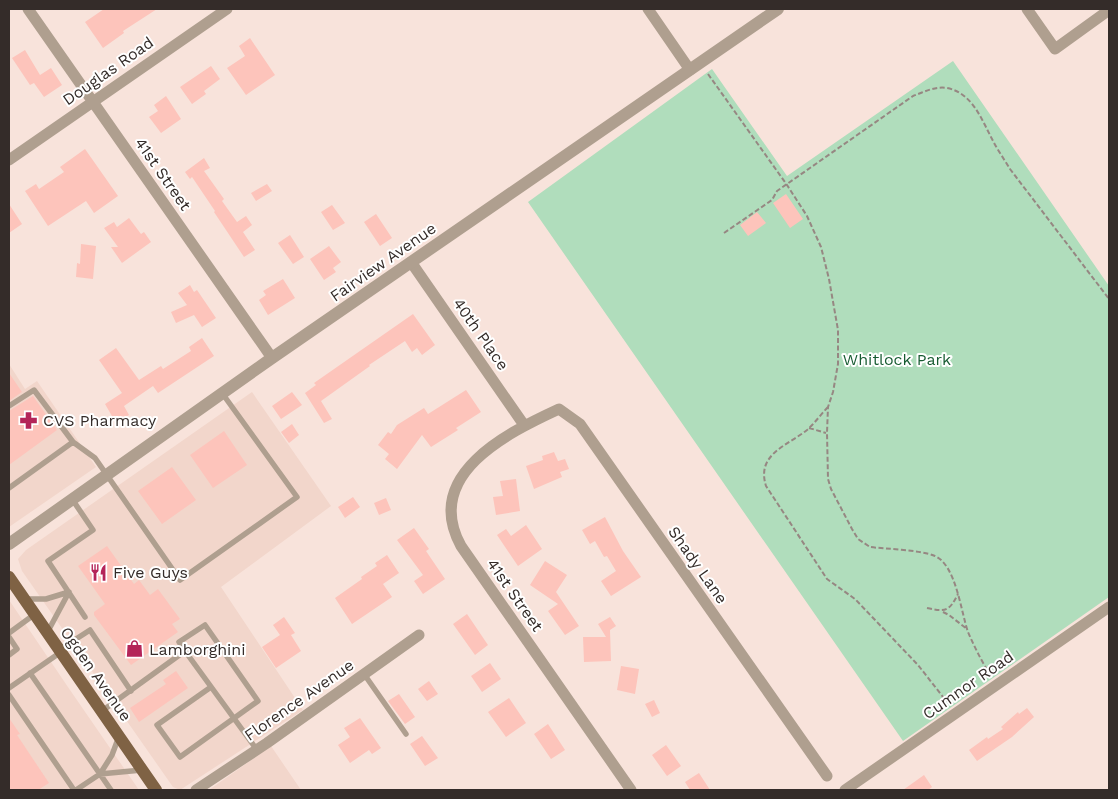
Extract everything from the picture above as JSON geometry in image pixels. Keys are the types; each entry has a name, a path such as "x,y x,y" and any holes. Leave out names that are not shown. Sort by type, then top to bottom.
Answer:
{"main road":[{"name":"Ogden Avenue","path":"9,577 156,790"}],"street":[{"name":"41st Street","path":"28,9 272,358"},
{"name":"Douglas Road","path":"9,160 227,9"},
{"path":"648,9 690,70"},
{"name":"Fairview Avenue","path":"9,544 272,358 778,9"},
{"path":"1027,9 1055,49 1109,10"},
{"name":"40th Place","path":"410,262 524,425"},
{"name":"Shady Lane","path":"524,425 559,410 580,424 827,776"},
{"name":"41st Street","path":"524,425 473,462 463,473 451,499 454,530 461,546 631,790"},
{"name":"Cumnor Road","path":"845,790 1109,607"},
{"name":"Florence Avenue","path":"196,790 257,750 419,635"}],"lane":[{"path":"9,406 34,390 74,442 96,458 180,580 296,497 222,393"},
{"path":"9,488 74,442"},
{"path":"72,499 93,530 48,561 85,616"},
{"path":"24,599 46,599 69,592"},
{"path":"47,633 69,592"},
{"path":"9,633 35,614"},
{"path":"211,687 158,726 180,757 234,719 258,701 205,625 179,642 234,719 257,750"},
{"path":"9,688 90,630 131,690"},
{"path":"9,637 17,649 9,655"},
{"path":"102,711 185,651"},
{"path":"30,673 111,790"},
{"path":"364,674 406,734"},
{"path":"9,695 75,790 100,774 112,756 119,737"},
{"path":"100,774 142,770"}],"path":[{"path":"708,74 787,185 807,216 821,247 838,330 838,364 834,392 828,407 826,433 827,468 831,489 858,538 870,546 936,556 941,560 950,574 958,594 967,629 978,656 989,673"},
{"path":"724,233 772,200 777,191 913,96 930,89 946,87 960,92 974,106 1010,169 1109,299"},
{"path":"828,407 809,428 768,458 763,476 766,486 828,579 855,599 918,665 947,702"},
{"path":"809,428 826,433"},
{"path":"940,611 947,610 953,604 958,594"},
{"path":"927,608 949,615 967,629"}],"shaded area":[{"path":"9,364 25,389 37,381 96,467 9,527"},
{"path":"252,392 331,506 221,587 303,710 180,790 173,787 22,571 18,559 26,550"},
{"path":"9,600 70,690 139,790 9,790"},
{"path":"271,746 301,790 209,790"}],"green space":[{"name":"Whitlock Park","path":"953,61 1109,286 1109,597 903,741 528,202 712,69 787,176"}],"building":[{"path":"104,9 157,9 123,31 124,33 103,48 85,22"},
{"path":"250,38 275,75 246,95 227,68 245,56 239,46"},
{"path":"25,50 40,75 51,68 62,85 44,97 34,83 30,85 12,58"},
{"path":"211,66 220,79 204,91 206,94 192,104 180,87"},
{"path":"166,96 181,119 161,133 149,117 158,111 154,105"},
{"path":"85,149 118,196 94,213 86,201 48,226 25,191 36,184 39,189 64,172 60,167"},
{"path":"204,158 210,168 204,171 224,199 222,201 237,222 246,216 252,225 243,232 255,250 244,257 192,177 190,179 185,172"},
{"path":"267,184 272,191 256,201 251,193"},
{"path":"786,194 803,219 790,228 773,203"},
{"path":"9,204 22,224 9,233"},
{"path":"332,205 345,223 333,230 321,212"},
{"path":"757,212 766,223 748,236 740,225"},
{"path":"376,214 392,238 380,246 364,222"},
{"path":"129,218 141,234 144,232 151,242 122,263 111,247 118,247 104,228 114,222 117,227"},
{"path":"290,235 304,257 293,264 278,243"},
{"path":"81,244 96,246 93,279 76,277 77,263 80,264"},
{"path":"329,246 341,262 333,268 336,272 324,280 310,259"},
{"path":"283,279 295,298 268,315 259,300 266,295 263,291"},
{"path":"190,285 194,292 197,290 216,318 202,327 194,315 176,323 171,312 187,305 178,293"},
{"path":"413,314 435,345 422,355 417,348 412,352 405,341 369,365 321,401 332,419 324,423 305,393 316,385 314,383"},
{"path":"202,338 214,356 158,393 153,386 124,406 129,415 116,423 105,404 122,393 99,360 116,348 139,380 161,366 163,369 191,351 189,347"},
{"path":"9,373 22,392 9,401"},
{"path":"466,390 481,412 456,428 458,430 431,447 422,435 397,469 385,459 389,454 378,445 388,432 391,434 397,425 424,408 428,414"},
{"path":"292,392 302,405 281,419 272,406"},
{"name":"CVS Pharmacy","path":"33,396 57,430 9,465 9,411"},
{"path":"292,424 299,435 289,443 281,432"},
{"path":"224,431 247,465 213,488 190,455"},
{"path":"554,452 558,461 565,459 569,469 560,472 562,477 534,489 526,466 543,460 542,456"},
{"path":"172,467 196,500 162,524 138,491"},
{"path":"516,479 520,511 496,515 493,497 503,496 500,481"},
{"path":"353,497 360,507 345,518 338,507"},
{"path":"386,498 391,510 379,515 374,503"},
{"path":"605,517 623,551 641,577 611,596 601,581 616,571 607,556 604,557 595,541 590,544 582,530"},
{"path":"526,525 542,549 518,566 497,535 506,529 511,536"},
{"path":"414,528 429,549 426,551 445,579 423,594 414,581 423,575 397,540"},
{"path":"107,546 134,584 139,580 150,595 158,589 180,619 172,624 178,632 131,665 94,615 94,612 105,604 78,566"},
{"path":"387,555 399,573 383,584 392,597 352,624 335,598 362,579 361,577 377,566 375,563"},
{"path":"545,561 567,575 556,592 579,626 565,635 548,611 558,604 530,585"},
{"path":"467,614 488,645 475,655 453,624"},
{"path":"284,617 295,633 291,635 301,651 276,668 262,647 280,635 273,625"},
{"path":"610,617 616,626 610,630 611,661 584,662 583,637 606,637 598,624"},
{"path":"490,663 501,679 482,692 471,676"},
{"path":"621,666 639,669 635,694 617,690"},
{"path":"176,671 188,688 139,722 130,708 166,684 163,680"},
{"path":"429,681 438,694 427,701 418,689"},
{"path":"399,694 415,717 405,724 388,701"},
{"path":"509,698 526,723 506,737 488,712"},
{"path":"654,700 660,713 652,717 645,704"},
{"path":"1027,708 1034,717 1012,737 977,761 969,750 987,737 988,739 1003,729 1001,727 1018,712 1019,714"},
{"path":"9,718 20,734 17,735 49,783 38,790 9,790"},
{"path":"360,718 381,748 372,754 369,750 350,763 338,745 350,737 344,728"},
{"path":"548,724 565,750 551,759 534,734"},
{"path":"422,736 438,758 425,766 410,744"},
{"path":"666,745 681,766 667,776 652,755"},
{"path":"699,773 710,790 690,790 685,782"},
{"path":"924,775 932,787 928,790 903,790"}],"place":[{"name":"CVS Pharmacy","path":"29,420"},
{"name":"Five Guys","path":"99,572"},
{"name":"Lamborghini","path":"135,649"}]}
